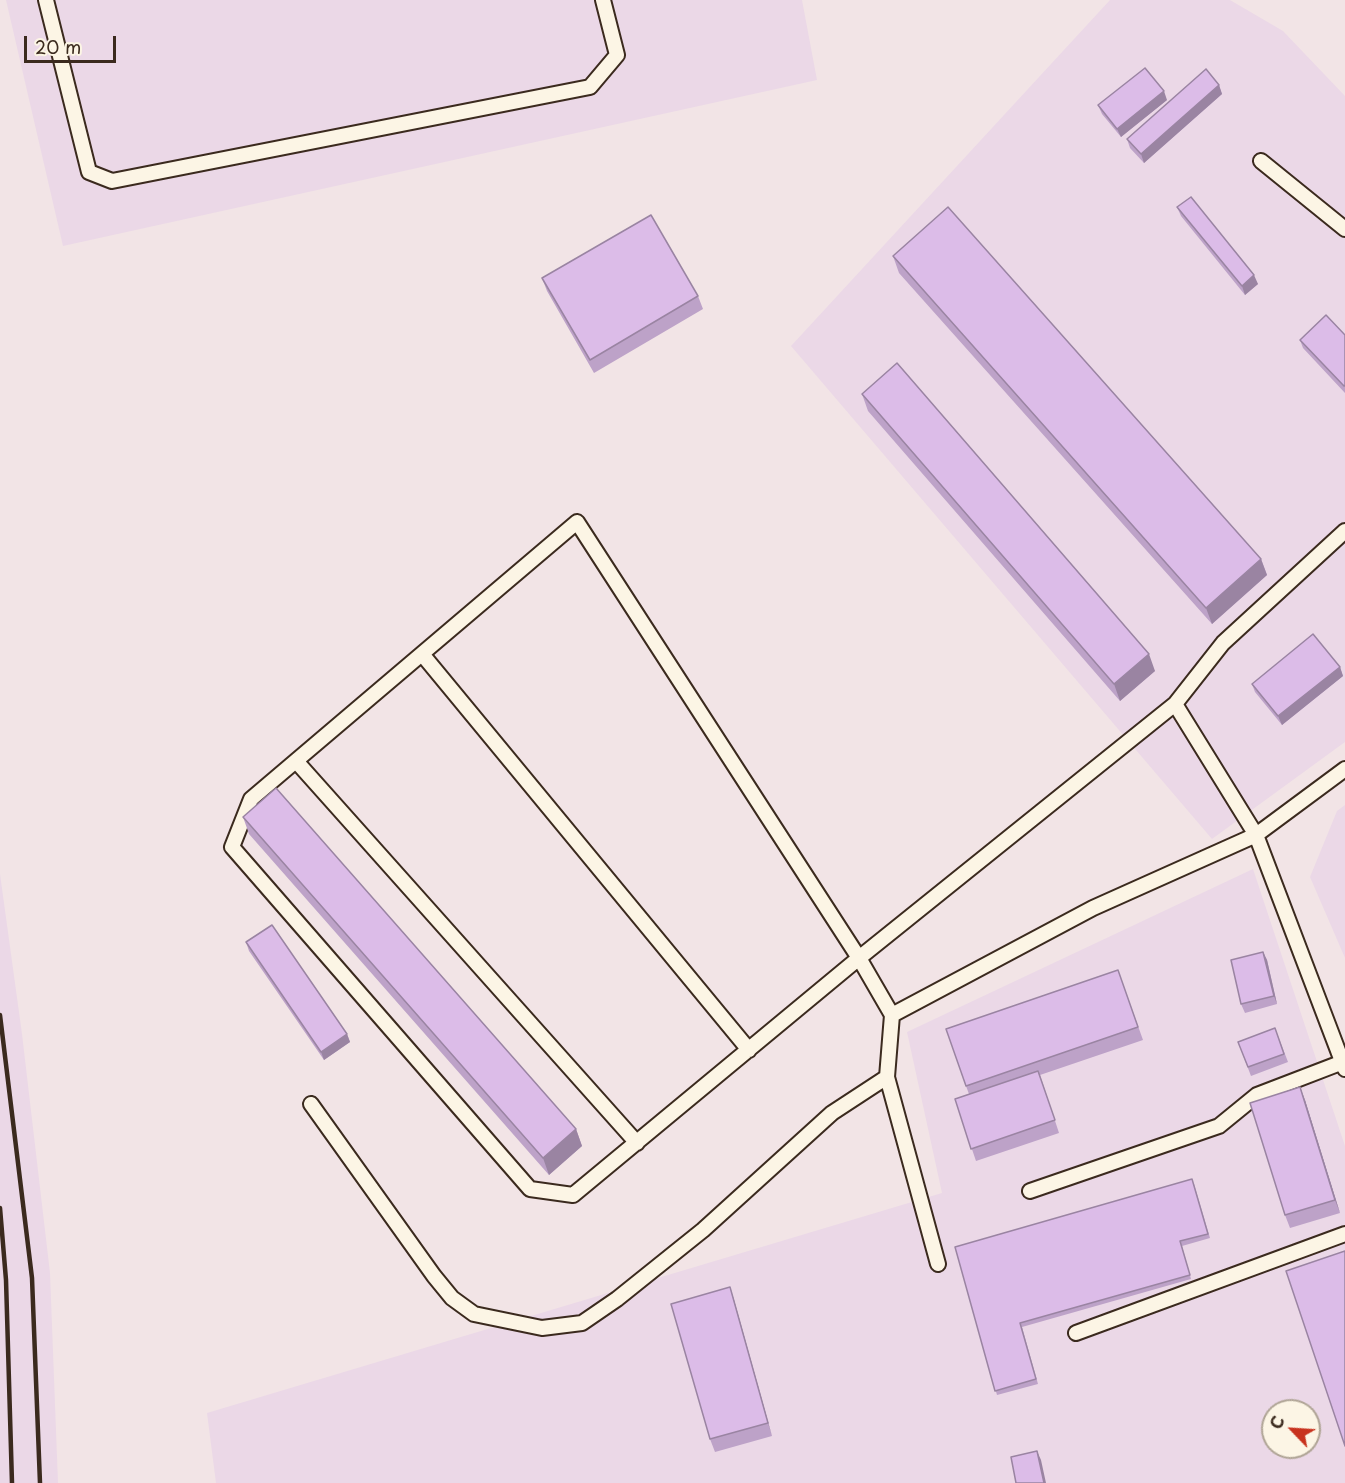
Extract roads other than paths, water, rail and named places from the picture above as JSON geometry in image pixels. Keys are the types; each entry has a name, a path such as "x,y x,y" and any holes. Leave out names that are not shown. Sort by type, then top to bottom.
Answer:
{"lane":[{"path":"46,0 89,172 112,181 590,87 617,55 603,0"},
{"path":"1261,161 1345,229"},
{"path":"938,1264 888,1077 892,1014 859,958 577,522 251,799 232,847 530,1189 573,1195 859,958 1175,704 1223,643 1345,531"},
{"path":"422,654 749,1050"},
{"path":"1030,1191 1219,1126 1257,1095 1344,1065 1257,836 1175,704"},
{"path":"296,761 637,1143"},
{"path":"892,1014 1093,908 1257,836 1345,769"},
{"path":"311,1104 452,1298 474,1314 542,1328 582,1323 617,1299 703,1230 832,1113 888,1077"},
{"path":"1076,1333 1345,1234"}],"railway":[{"path":"0,1015 32,1278 40,1483"},
{"path":"0,1208 6,1280 12,1483"}]}
